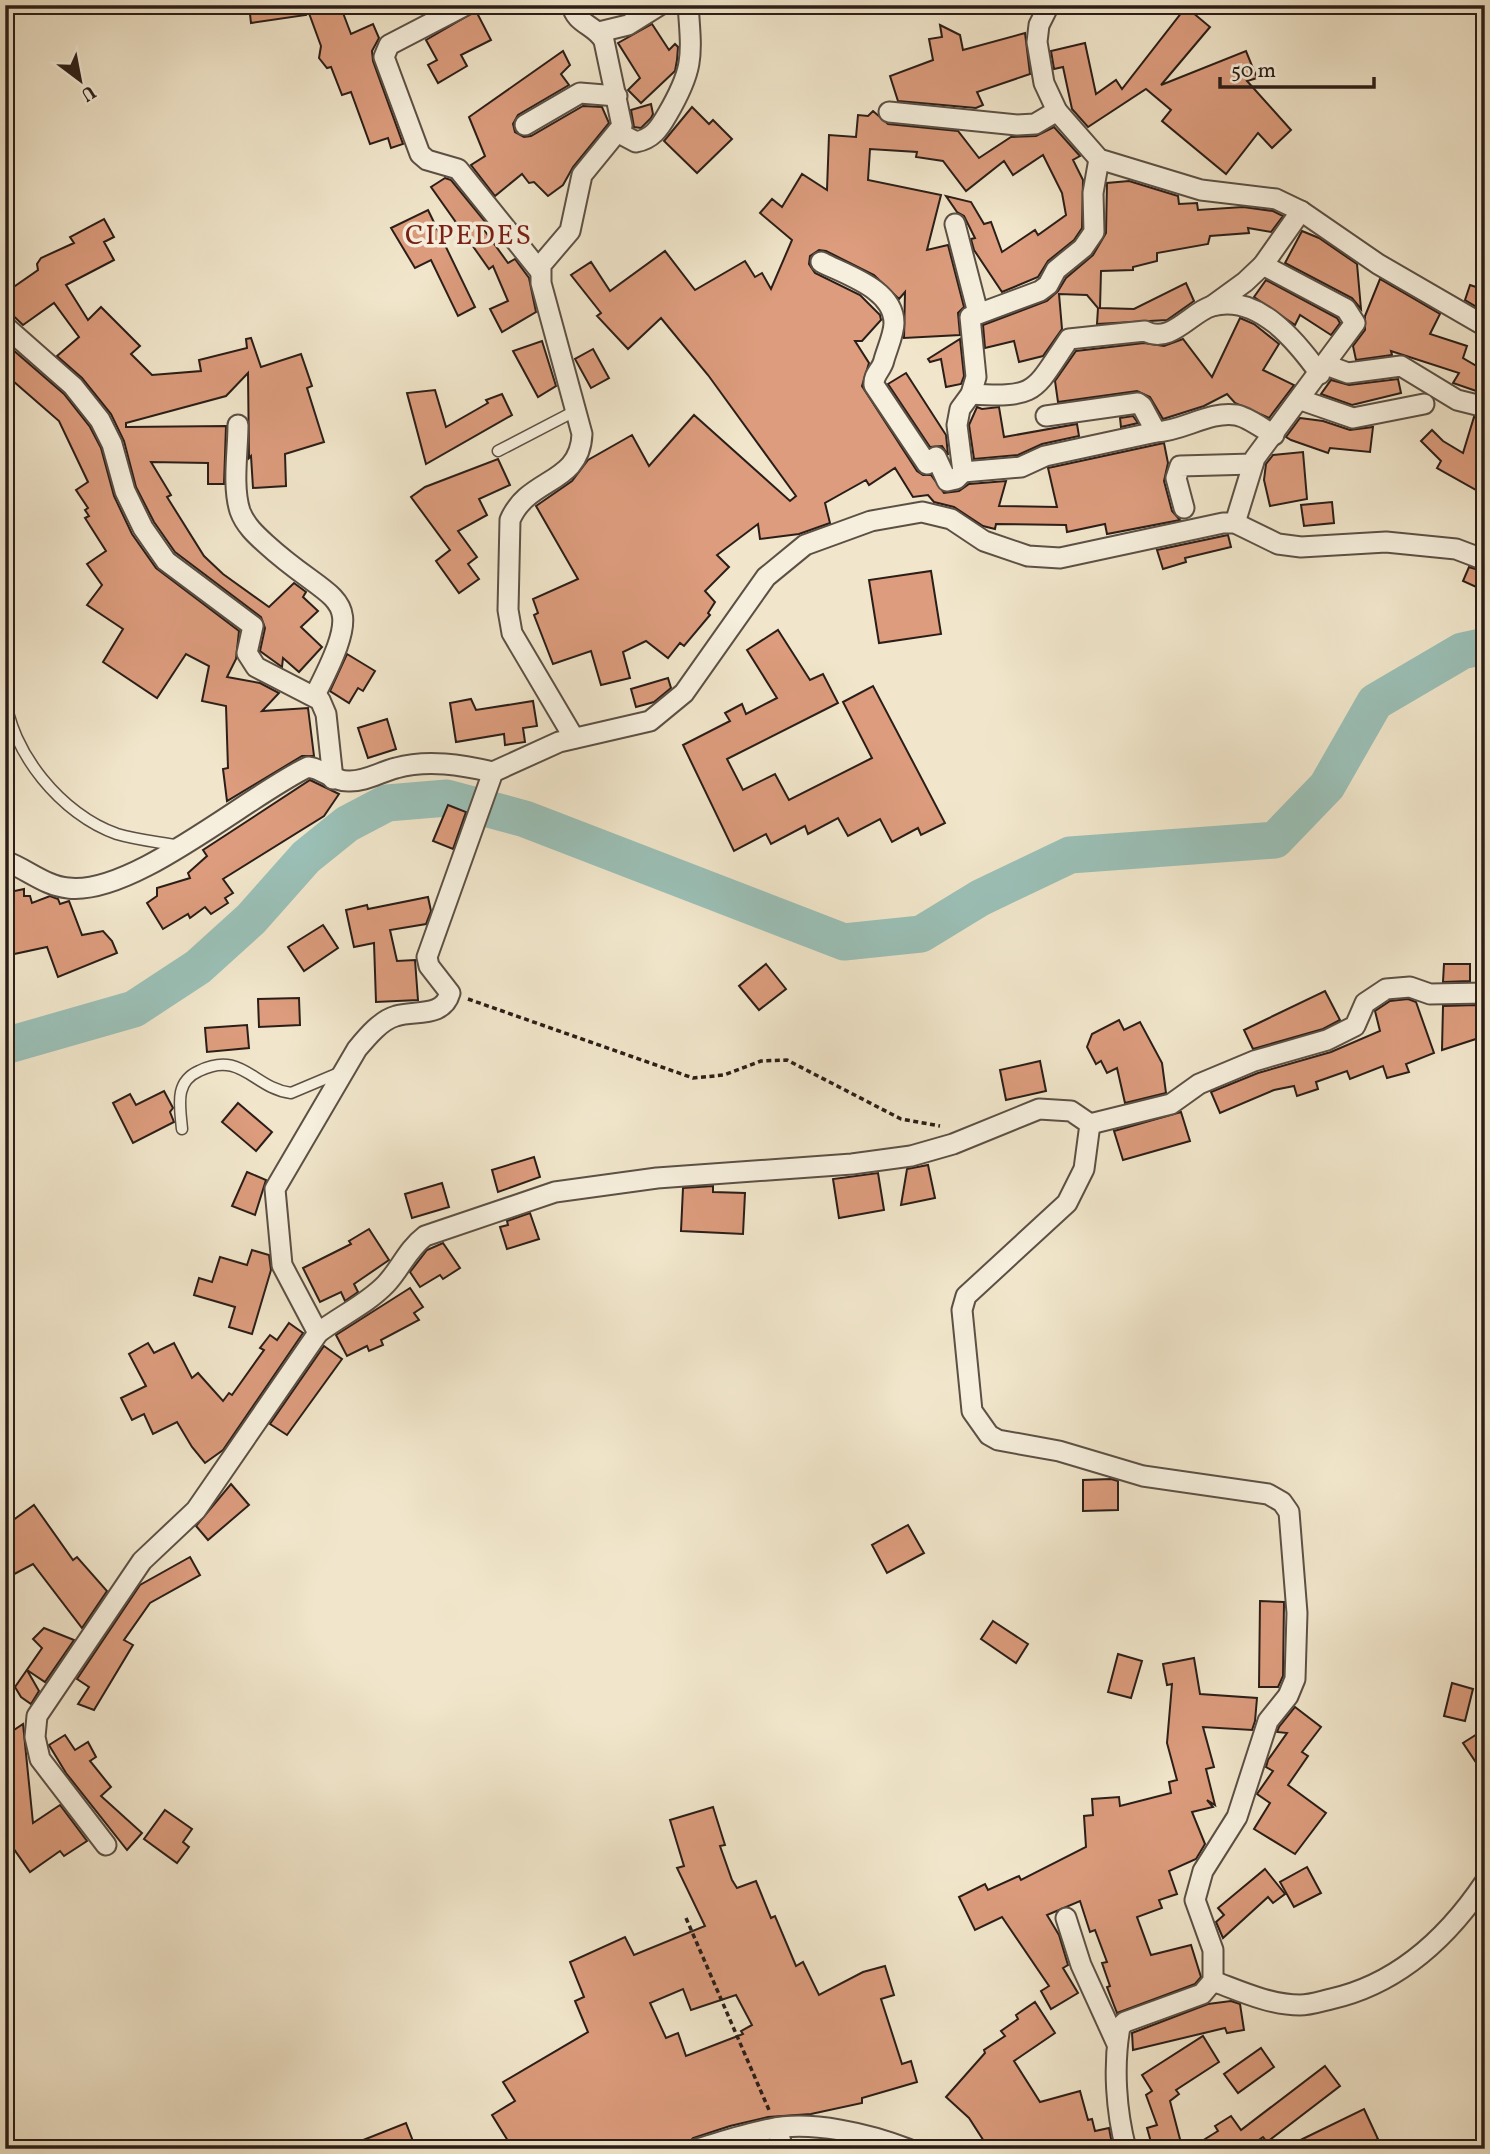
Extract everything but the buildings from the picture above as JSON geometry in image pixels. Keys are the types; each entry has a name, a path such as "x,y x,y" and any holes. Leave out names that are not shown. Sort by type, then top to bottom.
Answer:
{"street":[{"path":"466,5 389,45 384,57 420,154 427,160 458,169 540,271 582,434 581,452 569,468 530,493 516,507 510,520 508,610 512,633 575,738"},
{"path":"540,271 554,247 570,231 582,175 622,127 606,44 599,32 576,17 572,5"},
{"path":"599,32 628,25 660,5"},
{"path":"619,133 636,142 652,137 686,82 691,52 688,5"},
{"path":"1049,5 1039,24 1037,42 1044,83 1057,111 1099,159 1201,190 1276,199 1300,211 1378,264 1485,327"},
{"path":"525,125 585,92 617,96"},
{"path":"889,112 1017,125 1035,124 1057,111"},
{"path":"963,472 957,425 960,409 971,394 976,377 968,323 970,317 1040,291 1048,285 1056,270 1091,239 1096,214 1093,193 1099,159"},
{"path":"971,394 1014,396 1028,391 1040,383 1069,339 1145,331 1150,334 1167,332 1245,282 1263,265 1300,211"},
{"path":"955,224 978,313"},
{"path":"821,262 874,289 885,299 894,323 883,366 874,377 874,384 927,464 936,457 947,481 963,472 1021,467 1045,456 1156,432 1174,431 1215,416 1237,415 1275,435"},
{"path":"1236,523 1253,464 1355,323 1346,309 1263,265"},
{"path":"1211,306 1237,304 1278,327 1295,340 1323,370 1348,373 1401,366 1457,400 1485,407"},
{"path":"5,326 73,386 100,420 112,444 125,491 143,528 166,561 253,626 247,653 256,667 315,695 326,714 333,779"},
{"path":"1301,400 1353,418 1423,404"},
{"path":"1046,416 1138,403 1156,432"},
{"path":"238,425 240,511 252,531 277,554 327,590 337,599 342,611 343,625 338,650 315,695"},
{"path":"1184,508 1176,478 1180,467 1253,464"},
{"path":"318,1333 282,1265 275,1189 369,1033 394,1016 439,1008 450,993 429,966 428,957 491,778 530,754 575,738 650,720 684,693 766,577 805,545 871,521 922,512 951,519 984,541 1028,555 1060,558 1181,530 1236,523 1278,544 1301,547 1386,542 1456,548 1485,560"},
{"path":"5,861 52,886 86,890 184,847 225,817 308,767 320,768 333,779 362,780 397,768 449,764 491,778"},
{"path":"106,1845 40,1759 35,1737 37,1716 142,1561 196,1510 318,1333 374,1295 388,1282 411,1247 425,1236 536,1197 657,1178 852,1164 911,1156 953,1144 1039,1109 1071,1111 1090,1124 1171,1104 1199,1084 1254,1061 1327,1040 1355,1026 1366,1003 1387,989 1410,987 1430,994 1485,993"},
{"path":"1090,1124 1084,1170 1067,1203 966,1296 962,1310 972,1411 982,1428 998,1440 1059,1451 1143,1476 1268,1494 1282,1502 1289,1512 1297,1613 1295,1679 1288,1696 1268,1721 1237,1817 1223,1836 1200,1880 1195,1900 1213,1950 1213,1981 1202,1994 1125,2022 1120,2027 1117,2044 1120,2126 1126,2149"},
{"path":"1213,1981 1262,1999 1301,2005 1357,1993 1396,1973 1432,1945 1463,1914 1485,1882"},
{"path":"1066,1918 1081,1965 1117,2044"},
{"path":"696,2149 777,2128 841,2130 880,2138 908,2149"},
{"path":"777,2128 783,2149"}],"lane":[{"path":"498,451 575,411"},
{"path":"5,694 22,753 38,775 76,811 117,834 184,847"},
{"path":"182,1129 179,1102 183,1082 220,1062 232,1064 291,1093 345,1070"}],"path":[{"path":"450,993 693,1078 724,1075 761,1061 787,1060 901,1119 935,1123 946,1130 953,1144"},
{"path":"686,1918 777,2128"}],"waterway":[{"path":"5,1046 134,1009 198,967 251,919 306,857 347,824 387,803 447,798 525,819 844,942 921,934 980,898 1070,855 1275,840 1327,786 1375,702 1462,651 1485,646"}],"district":[{"name":"CIPEDES","path":"469,236"}]}
